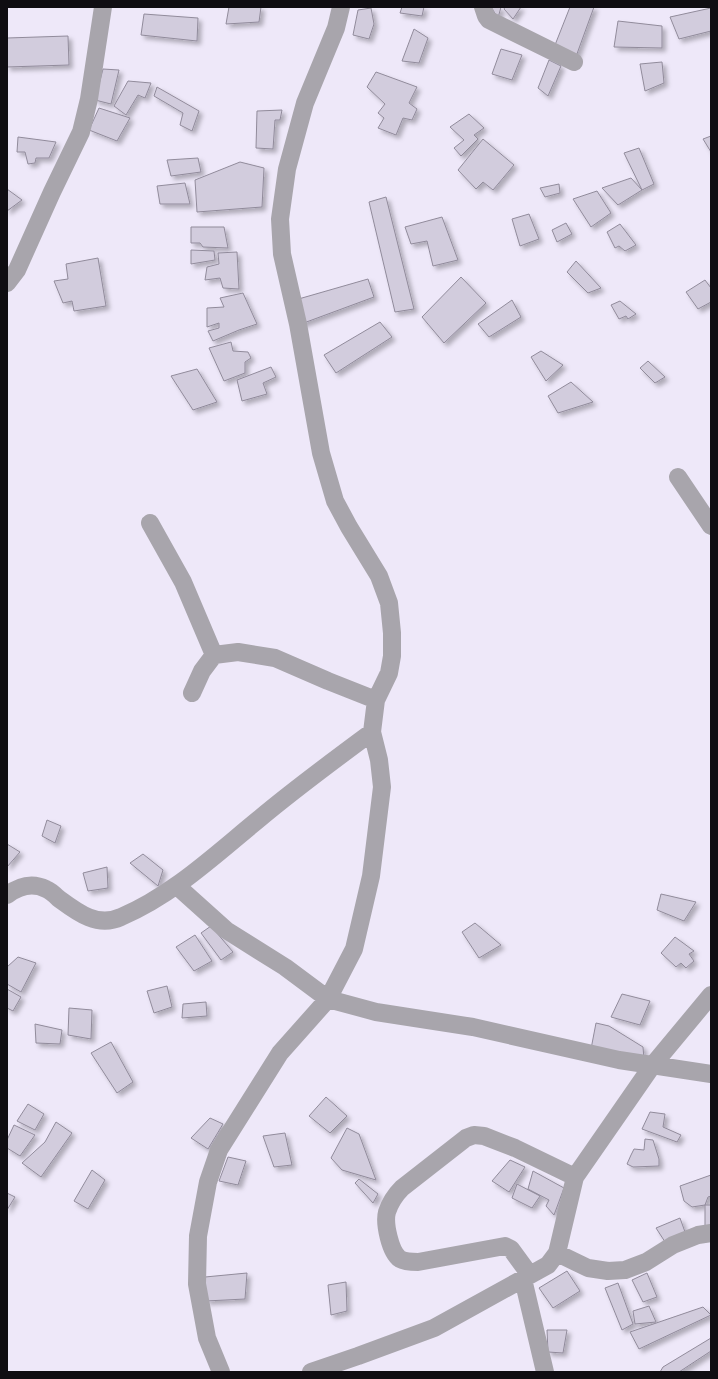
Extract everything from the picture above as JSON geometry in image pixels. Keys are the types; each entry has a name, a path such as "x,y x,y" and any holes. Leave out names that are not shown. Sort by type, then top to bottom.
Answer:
{"street":[{"path":"7,283 17,270 81,132 89,99 103,7"},
{"path":"221,1372 207,1338 196,1284 198,1236 208,1182 219,1150 280,1053 328,999 354,949 370,876 382,787 379,760 372,732 376,700 389,673 392,656 392,633 389,603 378,576 335,501 321,453 298,324 282,254 280,219 287,169 304,103 336,28 341,7"},
{"path":"483,7 489,20 574,62"},
{"path":"678,477 711,526"},
{"path":"150,523 183,582 214,655"},
{"path":"192,693 202,671 214,655 238,652 275,658 376,700"},
{"path":"7,895 15,888 28,885 46,889 78,913 94,920 108,921 120,918 177,886 301,785 372,732"},
{"path":"177,886 226,930 285,966 328,999 376,1012 473,1027 619,1060 711,1074"},
{"path":"311,1372 434,1328 548,1264 557,1253 575,1177 652,1066 711,995"},
{"path":"544,1372 527,1277 511,1249 505,1246 418,1262 406,1261 399,1258 392,1246 387,1228 387,1213 393,1198 407,1183 466,1138 474,1135 484,1136 515,1148 575,1177"},
{"path":"557,1253 588,1268 608,1271 625,1270 646,1262 674,1245 698,1235 711,1233"}],"building":[{"path":"229,7 261,7 259,22 226,24"},
{"path":"402,7 424,7 422,16 400,13"},
{"path":"491,7 501,7 498,18"},
{"path":"505,7 521,7 513,19 504,9"},
{"path":"570,7 594,7 574,62 555,45"},
{"path":"371,8 374,24 369,39 353,35 358,10"},
{"path":"711,8 711,31 679,39 670,17"},
{"path":"144,14 198,18 197,41 141,35"},
{"path":"618,21 662,26 662,48 614,47"},
{"path":"414,29 428,38 419,63 402,61"},
{"path":"68,36 69,65 7,67 7,38"},
{"path":"501,49 522,55 512,80 492,74"},
{"path":"549,60 561,66 548,96 538,88"},
{"path":"662,62 664,83 645,91 640,64"},
{"path":"103,69 119,70 111,104 95,100"},
{"path":"376,72 417,87 409,103 417,109 412,120 403,118 396,135 378,128 384,118 378,113 385,104 367,87"},
{"path":"128,81 151,83 145,98 138,95 126,115 114,106"},
{"path":"157,87 199,111 192,131 180,125 183,113 154,96"},
{"path":"99,108 130,118 117,141 89,130"},
{"path":"282,110 280,120 275,120 273,149 256,148 257,111"},
{"path":"469,114 484,128 474,135 478,139 461,156 454,148 464,140 450,127"},
{"path":"711,136 711,152 703,139"},
{"path":"18,137 56,142 49,158 36,158 35,163 28,164 25,152 17,152"},
{"path":"483,139 514,165 493,190 483,182 476,189 458,170"},
{"path":"639,148 654,184 642,190 624,153"},
{"path":"198,158 201,172 171,176 167,160"},
{"path":"240,162 264,168 262,207 197,212 195,180"},
{"path":"631,178 642,190 618,205 602,188"},
{"path":"185,183 190,204 160,204 157,186"},
{"path":"559,184 560,193 545,197 540,188"},
{"path":"7,189 22,200 7,211"},
{"path":"597,191 611,213 591,227 573,199"},
{"path":"386,197 414,309 395,312 369,202"},
{"path":"529,214 539,239 520,246 512,219"},
{"path":"442,217 458,260 433,266 427,241 411,244 405,227"},
{"path":"566,223 572,234 557,242 552,230"},
{"path":"620,224 636,245 625,251 619,246 615,248 607,232"},
{"path":"191,227 224,227 228,248 203,247 200,243 191,243"},
{"path":"191,250 214,251 215,260 191,264"},
{"path":"237,252 239,289 223,288 220,278 205,280 207,267 219,264 218,253"},
{"path":"98,258 106,306 74,311 72,301 63,303 54,281 68,279 66,264"},
{"path":"576,261 601,288 588,293 567,272"},
{"path":"461,277 486,303 444,343 422,317"},
{"path":"368,279 374,297 301,324 295,300"},
{"path":"705,280 711,288 711,302 698,309 686,292"},
{"path":"243,293 257,324 213,341 208,331 219,328 219,323 207,327 207,308 224,307 220,298"},
{"path":"512,300 521,317 489,337 478,324"},
{"path":"620,301 636,314 628,319 626,316 619,319 611,305"},
{"path":"380,322 392,337 336,373 324,355"},
{"path":"231,342 233,351 248,352 251,358 245,362 245,373 224,381 209,348"},
{"path":"541,351 563,365 546,381 531,357"},
{"path":"648,361 665,377 655,383 640,368"},
{"path":"271,367 276,377 263,383 267,394 242,401 237,380"},
{"path":"197,369 217,402 193,410 171,376"},
{"path":"571,382 593,402 558,413 548,396"},
{"path":"47,820 61,826 55,843 42,836"},
{"path":"7,844 20,852 7,867"},
{"path":"143,854 163,870 158,886 130,863"},
{"path":"107,867 108,888 88,891 83,873"},
{"path":"661,894 696,902 684,921 657,910"},
{"path":"475,923 501,945 479,958 462,932"},
{"path":"211,926 233,952 221,960 201,933"},
{"path":"195,935 212,961 194,971 176,947"},
{"path":"675,937 694,951 689,954 694,961 686,968 681,963 676,967 661,953"},
{"path":"18,957 36,963 21,992 7,984 7,967"},
{"path":"167,986 172,1007 154,1013 147,991"},
{"path":"7,989 21,997 13,1011 7,1008"},
{"path":"622,994 650,1001 640,1025 611,1017"},
{"path":"206,1002 207,1016 182,1018 183,1004"},
{"path":"69,1008 92,1010 91,1039 68,1035"},
{"path":"596,1023 609,1026 643,1047 644,1059 591,1049"},
{"path":"35,1024 62,1030 60,1044 36,1043"},
{"path":"111,1042 133,1082 117,1093 91,1053"},
{"path":"326,1097 347,1116 330,1133 309,1116"},
{"path":"28,1104 44,1114 35,1130 17,1121"},
{"path":"650,1112 665,1114 663,1127 681,1135 677,1142 642,1129"},
{"path":"210,1118 223,1124 208,1149 191,1138"},
{"path":"56,1122 72,1133 41,1177 22,1163 45,1142"},
{"path":"14,1125 35,1135 20,1156 7,1148 7,1140"},
{"path":"347,1128 359,1134 376,1180 342,1170 331,1158"},
{"path":"285,1133 292,1165 274,1167 263,1136"},
{"path":"645,1139 653,1140 659,1159 659,1166 633,1167 627,1164 634,1149 644,1150"},
{"path":"228,1157 246,1161 238,1185 219,1181"},
{"path":"510,1160 525,1167 509,1192 492,1181"},
{"path":"92,1170 105,1180 88,1209 74,1201"},
{"path":"533,1171 564,1188 554,1215 546,1206 549,1200 528,1189"},
{"path":"711,1175 711,1196 708,1197 705,1205 692,1207 684,1201 680,1186"},
{"path":"359,1179 378,1194 373,1203 355,1183"},
{"path":"517,1184 540,1196 532,1208 512,1198"},
{"path":"7,1193 15,1197 7,1210"},
{"path":"705,1205 711,1205 711,1226 705,1227"},
{"path":"680,1218 685,1232 669,1248 656,1228"},
{"path":"567,1271 580,1291 553,1308 539,1288"},
{"path":"247,1273 245,1299 206,1301 205,1277"},
{"path":"647,1273 657,1297 643,1302 632,1280"},
{"path":"346,1282 347,1311 331,1315 328,1285"},
{"path":"618,1283 633,1324 622,1330 605,1288"},
{"path":"649,1306 656,1322 635,1324 633,1311"},
{"path":"703,1307 711,1315 639,1349 630,1332"},
{"path":"547,1330 567,1330 563,1353 548,1352"},
{"path":"711,1338 711,1351 679,1372 660,1372 663,1367"}]}
